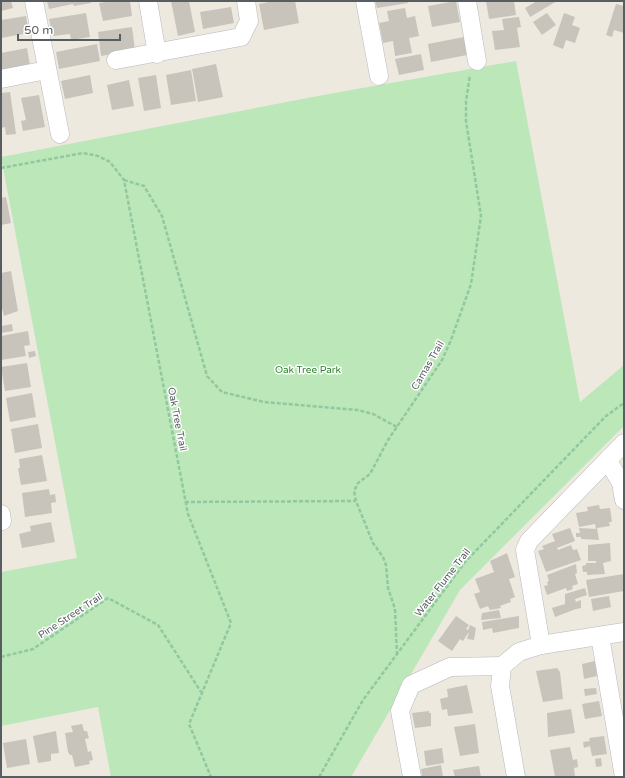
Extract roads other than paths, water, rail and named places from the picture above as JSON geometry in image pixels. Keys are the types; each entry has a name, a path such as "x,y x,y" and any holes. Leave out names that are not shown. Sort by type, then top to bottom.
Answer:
{"street":[{"path":"34,1 60,134"},
{"path":"148,1 157,54"},
{"path":"116,60 157,54 241,37 249,20 246,1"},
{"path":"365,1 379,76"},
{"path":"467,1 477,61"},
{"path":"1,79 47,70"},
{"path":"541,645 525,550 529,541 608,462 624,443"},
{"path":"608,462 621,483 624,500"},
{"path":"412,777 400,711 411,685 450,667 502,666 519,652 541,645 624,632"},
{"path":"600,636 624,777"},
{"path":"502,666 500,686 516,777"}],"park label":[{"name":"Oak Tree Park","path":"308,369"}]}
